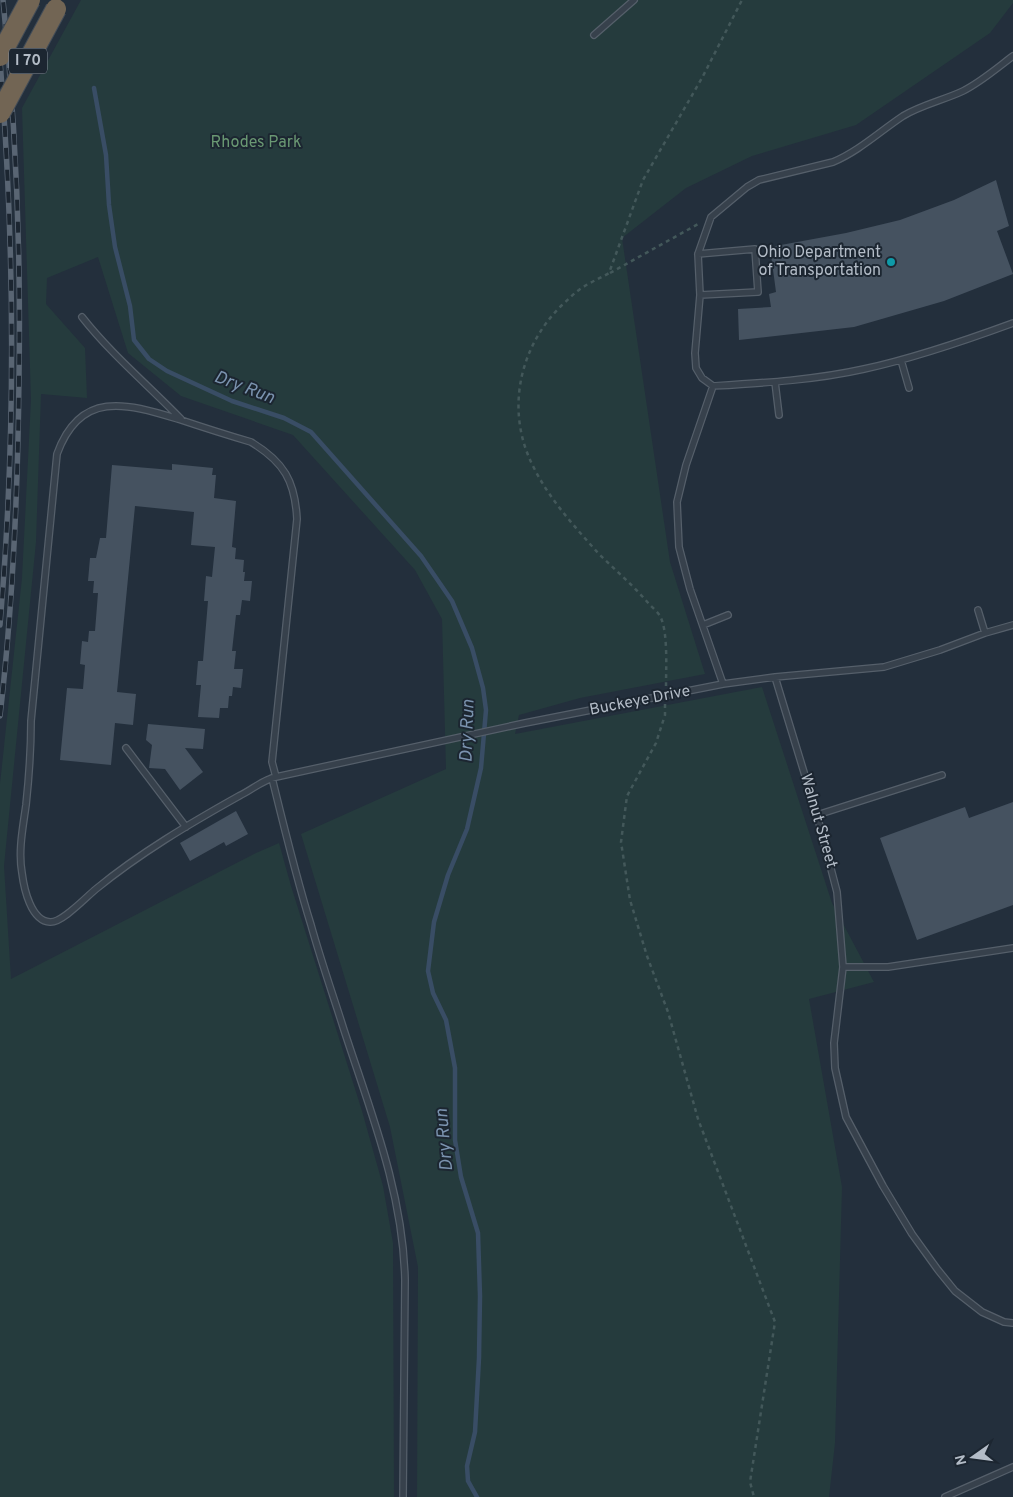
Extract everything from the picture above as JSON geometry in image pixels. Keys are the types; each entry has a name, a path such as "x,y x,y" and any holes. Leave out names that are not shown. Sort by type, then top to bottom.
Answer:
{"highway":[{"name":"I 70","path":"0,56 30,0"},
{"name":"I 70","path":"0,113 56,9"}],"lane":[{"path":"594,35 634,0"},
{"path":"1013,56 965,90 904,116 843,158 759,180 747,187 711,217 698,254 700,295 695,353 696,368 702,378 713,386 775,382 863,369 901,360 955,344 1013,323"},
{"path":"698,254 755,249 758,292 700,295"},
{"path":"82,317 96,335 182,421"},
{"path":"901,360 909,388"},
{"path":"775,382 779,415"},
{"path":"713,386 686,465 677,502 678,547 690,590 704,625 722,684"},
{"path":"271,778 186,827 127,864 58,921 51,922 42,919 34,913 21,872 20,852 57,454 62,439 72,425 85,414 102,407 120,405 141,408 251,442 267,452 285,473 296,498 297,519 271,778 310,925 378,1133 399,1212 404,1250 405,1280 403,1497"},
{"path":"978,610 985,634"},
{"path":"704,625 728,615"},
{"name":"Buckeye Drive","path":"271,778 525,723 722,684 884,667 1013,625"},
{"name":"Walnut Street","path":"775,677 817,816 837,892 844,967 834,1043 835,1068 846,1118 912,1234 955,1291 982,1312 1004,1322 1013,1323"},
{"path":"126,748 186,827"},
{"path":"817,816 942,775"},
{"path":"844,967 895,967 1013,948"},
{"path":"945,1497 1013,1467"}],"path":[{"path":"609,273 644,180 702,78 742,0"},
{"path":"711,217 578,290 557,310 542,328 530,350 523,371 519,392 519,426 527,452 545,487 594,548 634,586 661,618 665,640 666,696 664,715 656,743 627,796 621,842 630,900 647,956 668,1012 698,1119 775,1322 750,1482 754,1497"}],"green space":[{"name":"Rhodes Park","path":"81,0 1013,0 1013,3 990,33 856,125 752,156 686,188 622,238 670,562 705,674 580,698 519,715 515,734 762,687 832,903 874,982 809,999 842,1187 835,1443 829,1497 417,1497 418,1267 390,1127 301,834 446,769 442,619 415,570 293,435 181,396 128,353 98,257 47,278 46,304 85,348 87,398 41,394 36,542 4,866 11,979 279,843 362,1111 383,1186 393,1243 394,1497 0,1497 0,784 22,578 31,400 22,108"}],"building":[{"name":"Ohio Department of Transportation","path":"996,180 1009,226 997,231 1013,274 944,301 854,327 739,340 738,309 771,307 769,294 776,292 770,247 846,233 900,220 954,200"},
{"path":"172,464 213,468 212,475 216,475 214,498 236,501 232,547 236,548 235,559 244,560 244,581 252,581 250,601 242,600 240,615 236,615 232,651 236,651 234,669 243,669 241,688 233,687 232,696 229,696 228,708 220,708 219,718 198,717 201,685 196,685 198,661 203,661 208,601 204,601 206,576 212,577 215,547 191,545 194,512 135,506 117,692 136,694 133,725 115,723 111,765 60,760 67,688 83,689 85,665 80,664 82,641 88,642 89,631 95,631 98,593 93,593 94,581 88,581 90,558 96,558 100,538 106,538 112,465 172,470"},
{"path":"148,724 205,729 203,749 185,748 203,772 180,790 165,769 149,768 152,745 146,740"},
{"path":"1013,802 1013,905 917,940 880,838 965,807 969,818"},
{"path":"236,811 248,834 226,846 224,842 190,861 180,843"}],"waterway":[{"name":"Dry Run","path":"94,88 106,155 109,205 115,247 130,306 134,340 149,359 167,371 232,401 284,418 311,432 421,556 452,601 472,648 483,688 486,710 481,768 467,829 448,875 434,922 428,971 433,993 446,1020 455,1068 455,1140 461,1177 478,1233 479,1358 475,1432 467,1466 468,1481 477,1497"}],"railway":[{"path":"0,716 14,547 19,330 18,235 14,141 3,0"},
{"path":"0,60 9,201 12,342 9,484 0,625"}],"place":[{"name":"Ohio Department of Transportation","path":"891,262"}]}
